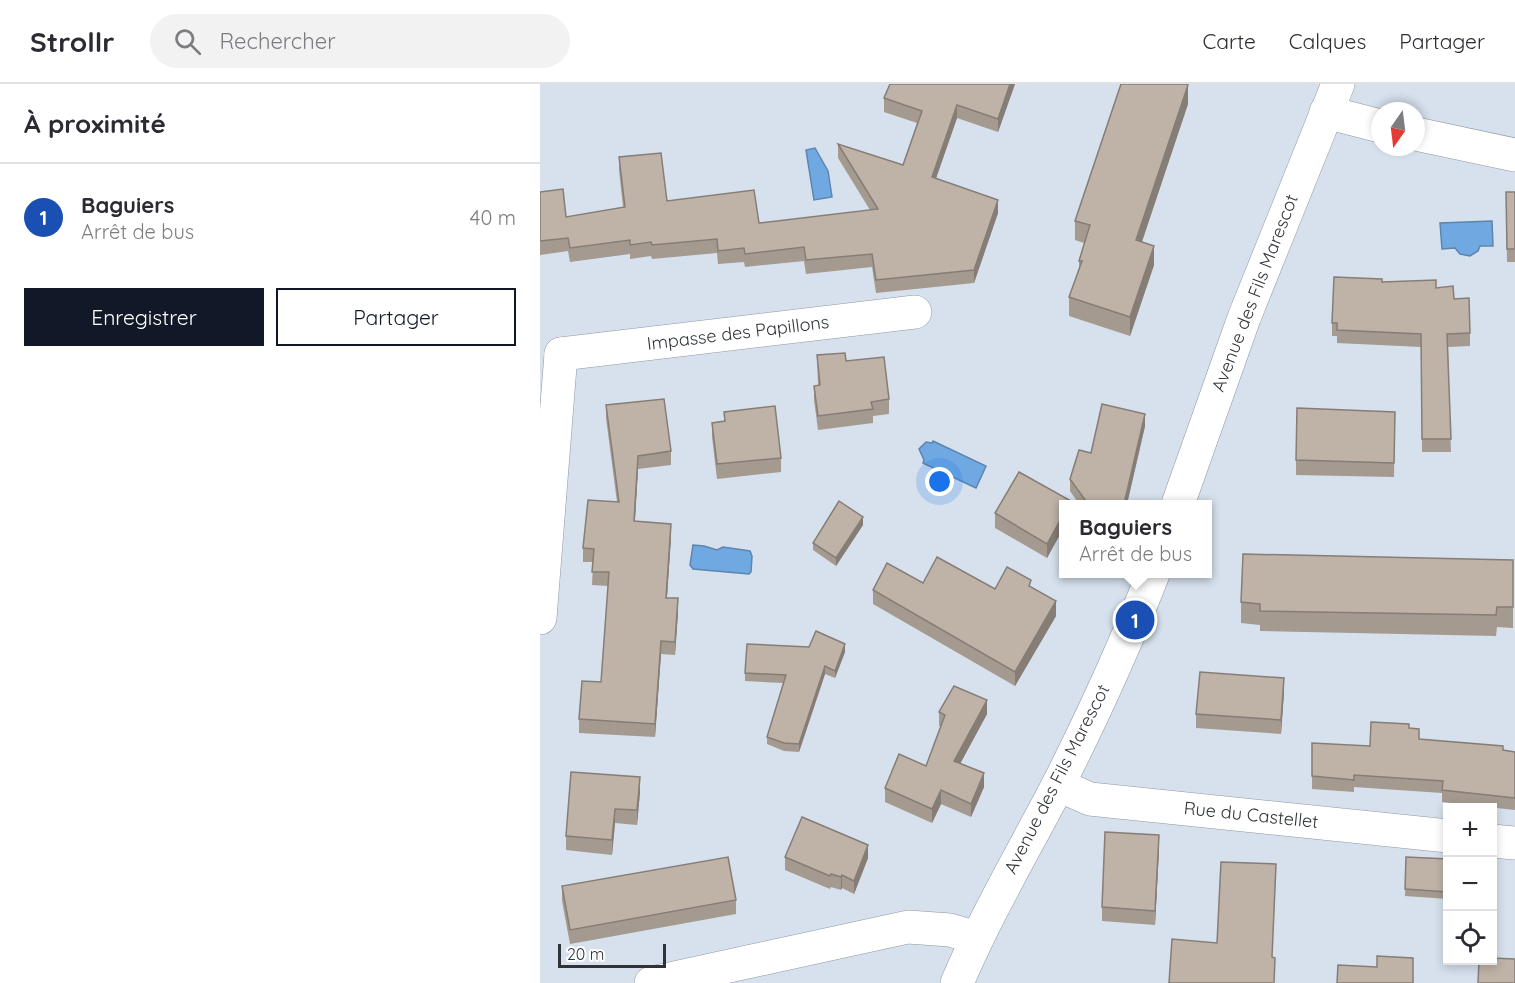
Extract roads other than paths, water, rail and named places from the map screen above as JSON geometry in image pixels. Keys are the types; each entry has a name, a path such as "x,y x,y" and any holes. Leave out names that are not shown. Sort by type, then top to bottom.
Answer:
{"street":[{"path":"1332,98 1371,121"},
{"name":"Avenue des Fils Marescot","path":"1179,500 1244,318 1332,98"},
{"path":"1425,136 1515,154"},
{"name":"Impasse des Papillons","path":"550,345 915,312"},
{"path":"540,618 550,345"},
{"name":"Avenue des Fils Marescot","path":"957,983 976,938 1058,785 1135,620 1151,578"},
{"name":"Rue du Castellet","path":"1058,785 1090,799 1443,835"},
{"path":"1497,841 1515,843"},
{"path":"651,983 908,927 950,930 976,938"}],"water":[{"path":"815,148 828,171 832,197 814,200 806,150"},
{"path":"1492,221 1493,246 1480,246 1478,251 1470,256 1460,254 1455,248 1442,249 1440,223"},
{"path":"933,441 986,466 976,488 923,463 919,449 926,442 932,443"},
{"path":"693,545 717,550 723,547 750,551 751,572 749,574 693,569 690,565"}],"place":[{"name":"Baguiers","path":"1135,620"}]}
